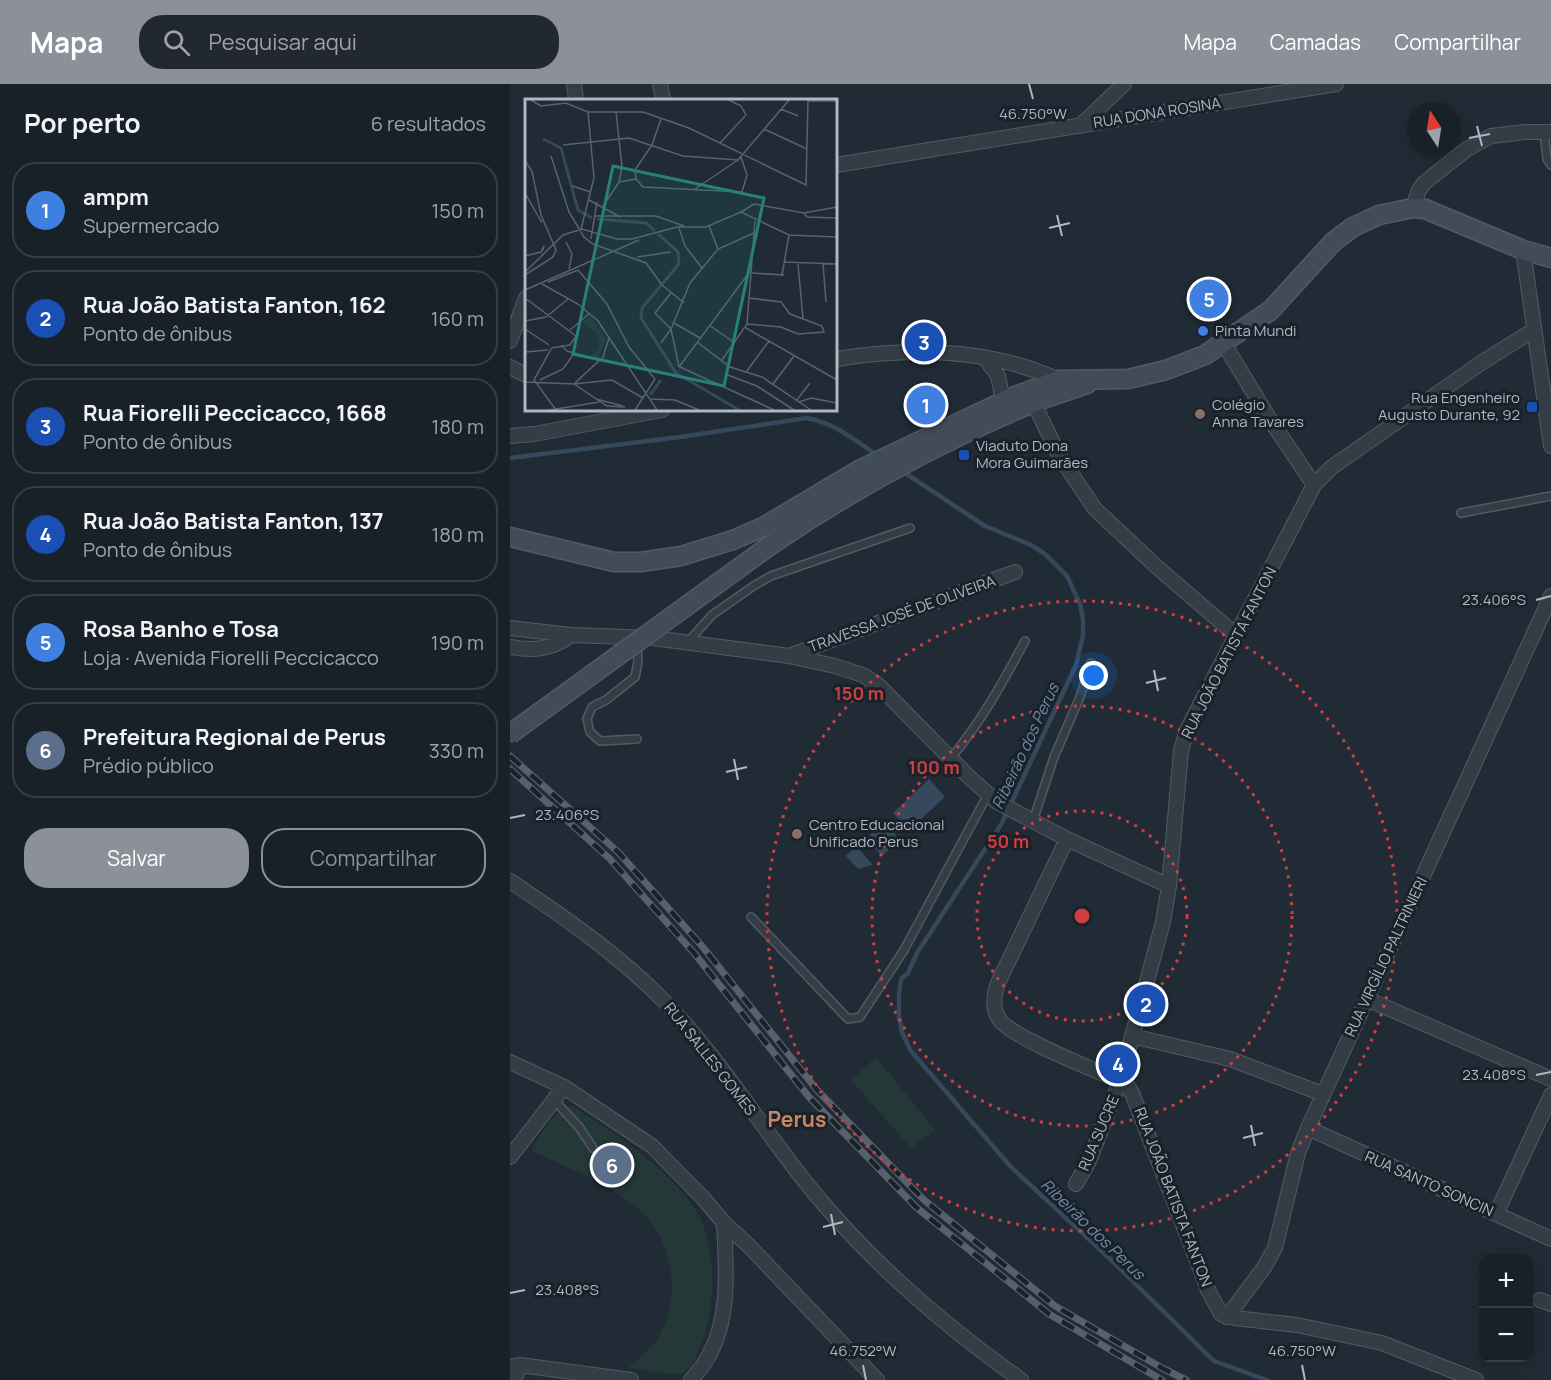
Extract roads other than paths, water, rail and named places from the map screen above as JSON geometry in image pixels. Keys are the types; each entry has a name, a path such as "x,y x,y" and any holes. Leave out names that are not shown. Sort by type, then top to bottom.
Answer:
{"main road":[{"path":"908,454 1030,397 1059,380 1128,379 1166,370 1205,355 1224,344 1271,309 1333,242 1353,227 1379,215 1413,208 1425,209 1523,250 1551,258"},
{"path":"510,734 639,638 880,469 1003,401 1030,397 1094,381"},
{"path":"510,537 614,562 641,562 681,556 733,540 765,526 837,482 880,469"}],"street":[{"path":"574,84 576,99"},
{"path":"660,84 663,99"},
{"path":"1080,126 1124,84"},
{"name":"RUA DONA ROSINA","path":"837,165 1336,84"},
{"path":"1413,208 1424,183 1480,141 1502,134 1547,132"},
{"path":"1523,250 1534,330 1548,400 1551,446"},
{"path":"510,340 525,301"},
{"name":"RUA JOÃO BATISTA FANTON","path":"1227,1317 1218,1311 1214,1303 1138,1105 1130,1088 1120,1081 1162,922 1169,886 1181,751 1196,712 1314,485 1332,467 1484,361 1534,330"},
{"path":"1224,344 1269,418 1314,485"},
{"path":"837,359 916,352 984,357 1013,362 1059,380"},
{"path":"984,357 998,376 1003,401"},
{"path":"510,367 525,374"},
{"path":"1030,397 1069,473 1095,509 1158,568 1237,636"},
{"path":"510,436 534,434 623,412 642,411"},
{"name":"TRAVESSA JOSÉ DE OLIVEIRA","path":"789,656 1015,572"},
{"name":"RUA VIRGÍLIO PALTRINIERI","path":"1227,1317 1263,1269 1275,1248 1298,1153 1308,1128 1551,596"},
{"path":"510,628 571,635 639,638 789,656 863,675 877,684 993,798 1066,839 1169,886"},
{"path":"510,647 547,648 571,635"},
{"path":"1066,839 998,983 994,997 995,1010 1000,1020 1018,1034 1120,1081"},
{"name":"RUA SALLES GOMES","path":"510,881 556,912 615,958 663,1000 709,1053 809,1187 869,1255 968,1342 1021,1380"},
{"path":"1367,999 1551,1079"},
{"path":"1132,1036 1230,1059 1323,1094"},
{"path":"510,1062 564,1087 652,1146 877,1380"},
{"name":"RUA SUCRE","path":"1076,1184 1089,1161 1120,1081"},
{"path":"510,1157 564,1087"},
{"path":"1496,1214 1551,1095"},
{"name":"RUA SANTO SONCIN","path":"1308,1128 1551,1239"},
{"path":"692,1380 708,1358 718,1335 724,1308 726,1280 724,1223"},
{"path":"1227,1317 1297,1325 1382,1343 1476,1380"},
{"path":"514,1380 515,1366 631,1380"}],"lane":[{"path":"1547,132 1547,159 1551,165"},
{"path":"1461,513 1551,496"},
{"path":"687,643 712,615 771,576 910,528"},
{"path":"637,739 600,741 590,732 587,719 592,707 606,700 635,677 639,638"},
{"path":"951,758 968,738 1025,641"},
{"path":"1032,821 1091,663"},
{"path":"751,917 848,1019 860,1017 904,950 993,798"},
{"path":"554,1100 579,1127 593,1148"}],"water":[{"path":"929,779 945,797 909,830 893,813"},
{"path":"883,822 900,839 882,856 866,839"},
{"path":"856,846 873,865 858,869 846,856"}],"waterway":[{"name":"Ribeirão dos Perus","path":"510,458 680,437 807,418 835,428 877,455"},
{"name":"Ribeirão dos Perus","path":"902,471 985,526 1031,545 1045,554 1067,576 1080,604 1083,619 1083,635 1076,665 1002,823 917,953 908,973 901,979 899,1016 902,1032 910,1050 1011,1167 1108,1257 1214,1361 1267,1380"}],"railway":[{"path":"510,756 618,852 702,946 817,1090 924,1200 1055,1306 1186,1380"},
{"path":"510,769 610,859 694,953 809,1097 917,1208 1049,1314 1162,1380"}],"place":[{"name":"Rosa Banho e Tosa","path":"1209,299"},
{"name":"Pinta Mundi","path":"1203,331"},
{"name":"Rua Fiorelli Peccicacco, 1668","path":"924,342"},
{"name":"ampm","path":"926,405"},
{"name":"Rua Engenheiro Augusto Durante, 92","path":"1532,407"},
{"name":"Colégio Anna Tavares","path":"1200,414"},
{"name":"Viaduto Dona Mora Guimarães","path":"964,455"},
{"name":"Centro Educacional Unificado Perus","path":"797,834"},
{"name":"Rua João Batista Fanton, 162","path":"1146,1004"},
{"name":"Rua João Batista Fanton, 137","path":"1118,1064"},
{"name":"Prefeitura Regional de Perus","path":"612,1165"}],"district":[{"name":"Perus","path":"797,1120"}]}
